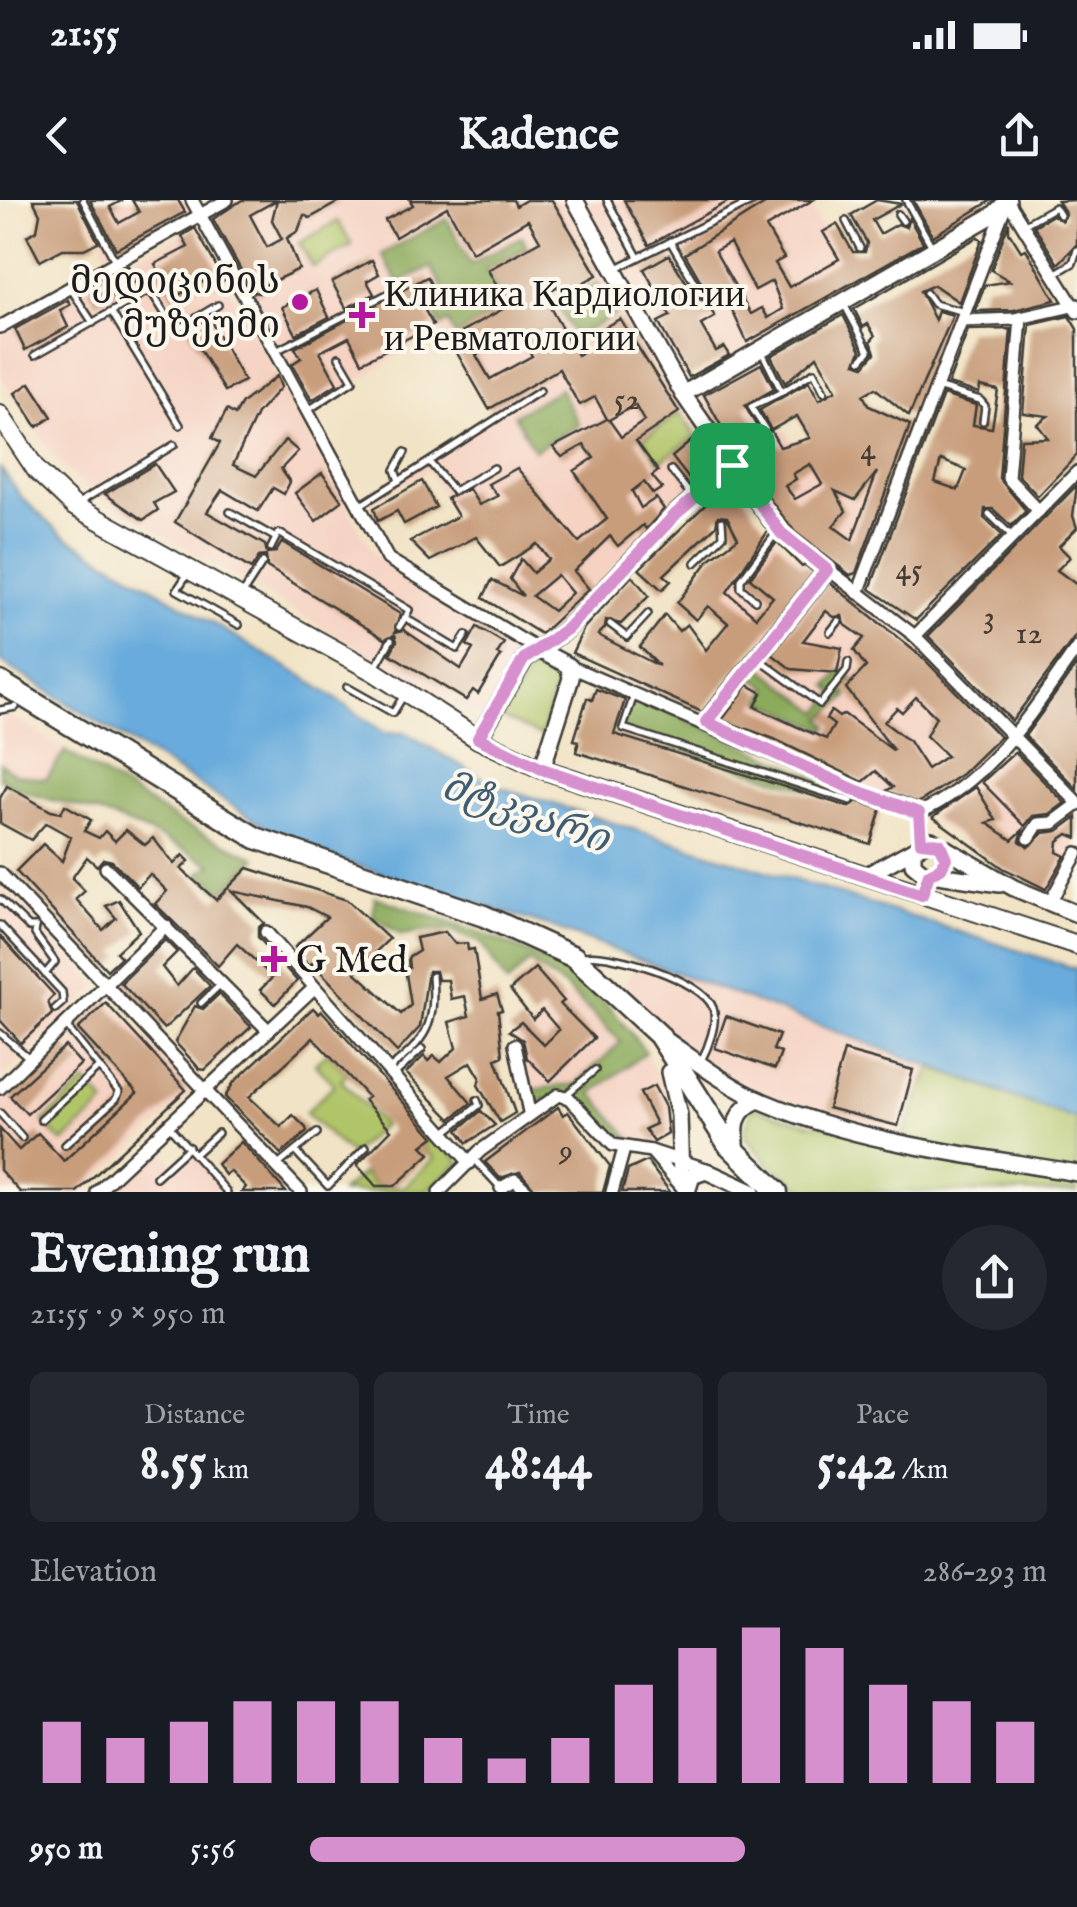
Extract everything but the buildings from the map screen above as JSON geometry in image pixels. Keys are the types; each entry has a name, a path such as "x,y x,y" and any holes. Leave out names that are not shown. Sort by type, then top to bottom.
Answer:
{"highway":[{"path":"0,682 256,838 499,922 574,957 659,1035 738,1157 777,1192"},
{"path":"5,705 269,856 504,936 560,962 619,1009 669,1072 717,1148 753,1192"}],"main road":[{"path":"478,738 520,665 593,608 732,465 684,394 575,200"},
{"path":"684,394 843,302 877,276 994,214 1008,200"},
{"path":"0,415 37,471 74,506 373,672 478,738 542,769 1077,945"},
{"path":"542,769 571,678 554,640"},
{"path":"537,650 565,664"},
{"path":"867,875 917,846 940,844 1014,888 1077,914"},
{"path":"922,895 946,858 940,844"},
{"path":"917,846 913,864 933,873 1014,888"},
{"path":"659,1035 760,1100 862,1135 1077,1173"},
{"path":"669,1072 686,1192"},
{"path":"738,1157 736,1118 742,1108 760,1100"},
{"path":"686,1192 692,1176 711,1171 753,1192"}],"street":[{"path":"192,200 388,559 537,650"},
{"path":"0,327 227,200"},
{"path":"963,317 1021,318 1076,308 1008,200"},
{"path":"855,596 1008,200"},
{"path":"1021,318 1008,478 1039,511"},
{"path":"732,465 779,529 855,596 915,636 1077,804 1053,823 1038,824 1029,838"},
{"path":"915,636 1077,472"},
{"path":"706,722 827,570"},
{"path":"919,813 968,781 1014,738 1077,648"},
{"path":"565,664 919,813"},
{"path":"917,846 919,813"},
{"path":"1049,904 1077,853"},
{"path":"106,868 269,1031"},
{"path":"0,873 45,916 301,1192"},
{"path":"0,1088 166,926"},
{"path":"266,932 444,1133 452,1147 471,1160"},
{"path":"97,1192 314,988"},
{"path":"515,1045 529,1112"},
{"path":"439,1192 471,1160 551,1096 564,1096 613,1145 651,1151 711,1171"},
{"path":"651,1151 680,1134"},
{"path":"612,1192 624,1149"},
{"path":"651,1151 686,1192"},
{"path":"502,1190 514,1180 528,1192"}],"lane":[{"path":"84,200 114,261"},
{"path":"607,200 638,257"},
{"path":"731,210 736,200"},
{"path":"614,270 756,200"},
{"path":"906,200 925,251"},
{"path":"1023,225 1055,207 1060,215"},
{"path":"898,214 903,222"},
{"path":"846,221 860,248"},
{"path":"669,240 701,294"},
{"path":"1054,274 1073,263 1077,250"},
{"path":"69,286 93,324"},
{"path":"275,352 398,288"},
{"path":"36,355 150,290 173,326 183,326 218,305"},
{"path":"926,293 934,304 963,317"},
{"path":"843,302 869,352 861,360"},
{"path":"112,313 180,425"},
{"path":"761,349 782,392"},
{"path":"307,410 353,381 339,357"},
{"path":"765,430 751,406 814,372 824,392"},
{"path":"937,387 980,400 985,406 983,421"},
{"path":"360,506 540,391"},
{"path":"74,506 174,445"},
{"path":"400,482 395,470 405,452"},
{"path":"431,464 454,491 494,468"},
{"path":"671,470 700,496"},
{"path":"230,512 276,538"},
{"path":"989,514 1014,538"},
{"path":"694,562 723,536 722,522"},
{"path":"756,600 741,588 741,580 779,529"},
{"path":"270,548 279,532 409,610 399,627"},
{"path":"240,598 264,562"},
{"path":"190,570 177,590 239,625"},
{"path":"610,624 627,637 648,614"},
{"path":"405,618 457,649 466,635"},
{"path":"830,632 839,620"},
{"path":"373,672 391,640"},
{"path":"758,658 820,704 847,670 848,662"},
{"path":"347,687 392,713 406,693"},
{"path":"635,692 623,728 851,801"},
{"path":"774,776 781,757"},
{"path":"0,899 29,927 36,927"},
{"path":"45,916 35,934 55,962 45,974"},
{"path":"0,925 64,997 55,1009"},
{"path":"574,957 596,954 634,960 705,996 714,1008 713,1024 700,1064"},
{"path":"306,976 319,964"},
{"path":"390,1073 409,1054 433,1018 432,976"},
{"path":"201,1003 225,989"},
{"path":"65,1024 116,1087 118,1096 65,1145"},
{"path":"0,1033 30,1059"},
{"path":"390,1073 422,1050"},
{"path":"40,1120 98,1066"},
{"path":"564,1096 596,1070"},
{"path":"444,1133 479,1105 477,1100"},
{"path":"0,1113 22,1138"},
{"path":"169,1126 227,1192"},
{"path":"195,1154 218,1133"},
{"path":"278,1165 317,1133"},
{"path":"156,1177 189,1147"},
{"path":"297,1153 328,1186 366,1147"},
{"path":"471,1160 502,1190"},
{"path":"344,1171 351,1179"}],"shaded area":[{"path":"80,200 185,200 192,213 108,256"},
{"path":"235,200 563,200 660,372 724,464 554,635 534,640 479,602 490,579 533,548 485,492 450,509 428,470 365,505 362,498 492,416 440,328 313,410 208,219"},
{"path":"585,200 807,200 856,288 686,381"},
{"path":"196,226 372,551 384,563 512,639 517,655 482,714 466,711 97,496 56,460 0,376 0,328"},
{"path":"763,353 782,392 754,406 770,435 784,430 795,444 832,423 893,479 853,578 790,530 696,397 698,391"},
{"path":"729,474 772,536 818,574 765,640 703,589 748,541 710,491"},
{"path":"826,578 922,653 1008,739 919,808 911,809 717,721 717,716"},
{"path":"0,708 65,751 46,779 15,774 0,763"},
{"path":"1013,747 1077,813 1077,846 1051,892 1044,894 932,821 931,812 972,785"},
{"path":"0,887 34,914 98,986 0,1080"},
{"path":"638,959 931,1068 924,1086 1077,1192 1015,1192 909,1144 924,1089 902,1137 746,1099 701,1077 625,984"},
{"path":"572,993 621,1042 576,1084 531,1090 514,1037"},
{"path":"104,996 194,1084 191,1094 83,1192 0,1192 0,1096"},
{"path":"646,1052 677,1120 677,1134 649,1147 635,1144 592,1094"},
{"path":"159,1145 180,1168 198,1153 232,1192 109,1192"}],"green space":[{"path":"447,219 471,264 521,237 527,247 485,269 506,307 455,335 448,322 441,326 431,308 448,298 431,267 398,283 382,254"},
{"path":"338,221 352,245 313,267 299,243"},
{"path":"598,282 616,315 575,337 557,305"},
{"path":"560,389 579,425 534,450 514,415"},
{"path":"680,413 696,436 659,462 643,439"},
{"path":"759,666 820,712 835,693 828,686 842,670 853,678 842,688 848,696 822,719 829,726 826,730 761,701 769,688 751,676"},
{"path":"531,669 557,680 541,736 501,718"},
{"path":"630,695 857,795 853,803 619,730"},
{"path":"65,751 183,824 257,858 222,892 199,873 212,865 182,849 122,821 34,795 0,779 0,763 15,774 46,779"},
{"path":"375,897 540,958 605,1003 646,1052 592,1093 635,1144 619,1138 574,1102 549,1099 532,1106 531,1090 576,1084 621,1042 566,988 529,962 507,984 480,942 445,929 401,935 373,917"},
{"path":"327,1053 347,1074 341,1080 383,1125 351,1155 305,1113 334,1085 315,1064"},
{"path":"931,1068 1077,1120 1077,1192 808,1192 769,1164 744,1135 752,1107 812,1124 902,1137"},
{"path":"86,1082 106,1103 63,1143 43,1122"},
{"path":"436,1135 460,1162 426,1192 341,1192 363,1173 376,1186 404,1187 434,1158 422,1146"}],"water":[{"name":"მტკვარი","path":"0,468 23,499 60,533 307,679 385,733 406,733 496,786 1077,969 1077,1120 551,927 333,858 281,836 0,661"}],"place":[{"name":"მედიცინის მუზეუმი","path":"300,302"},
{"name":"Клиника Кардиологии и Ревматологии","path":"362,315"},
{"name":"G Med","path":"274,959"}],"route":[{"path":"732,465 781,533 827,570 706,722 857,791 919,813 921,842 940,844 946,858 941,868 929,874 922,895 542,769 478,738 524,659 567,629 676,514 732,465"}]}
